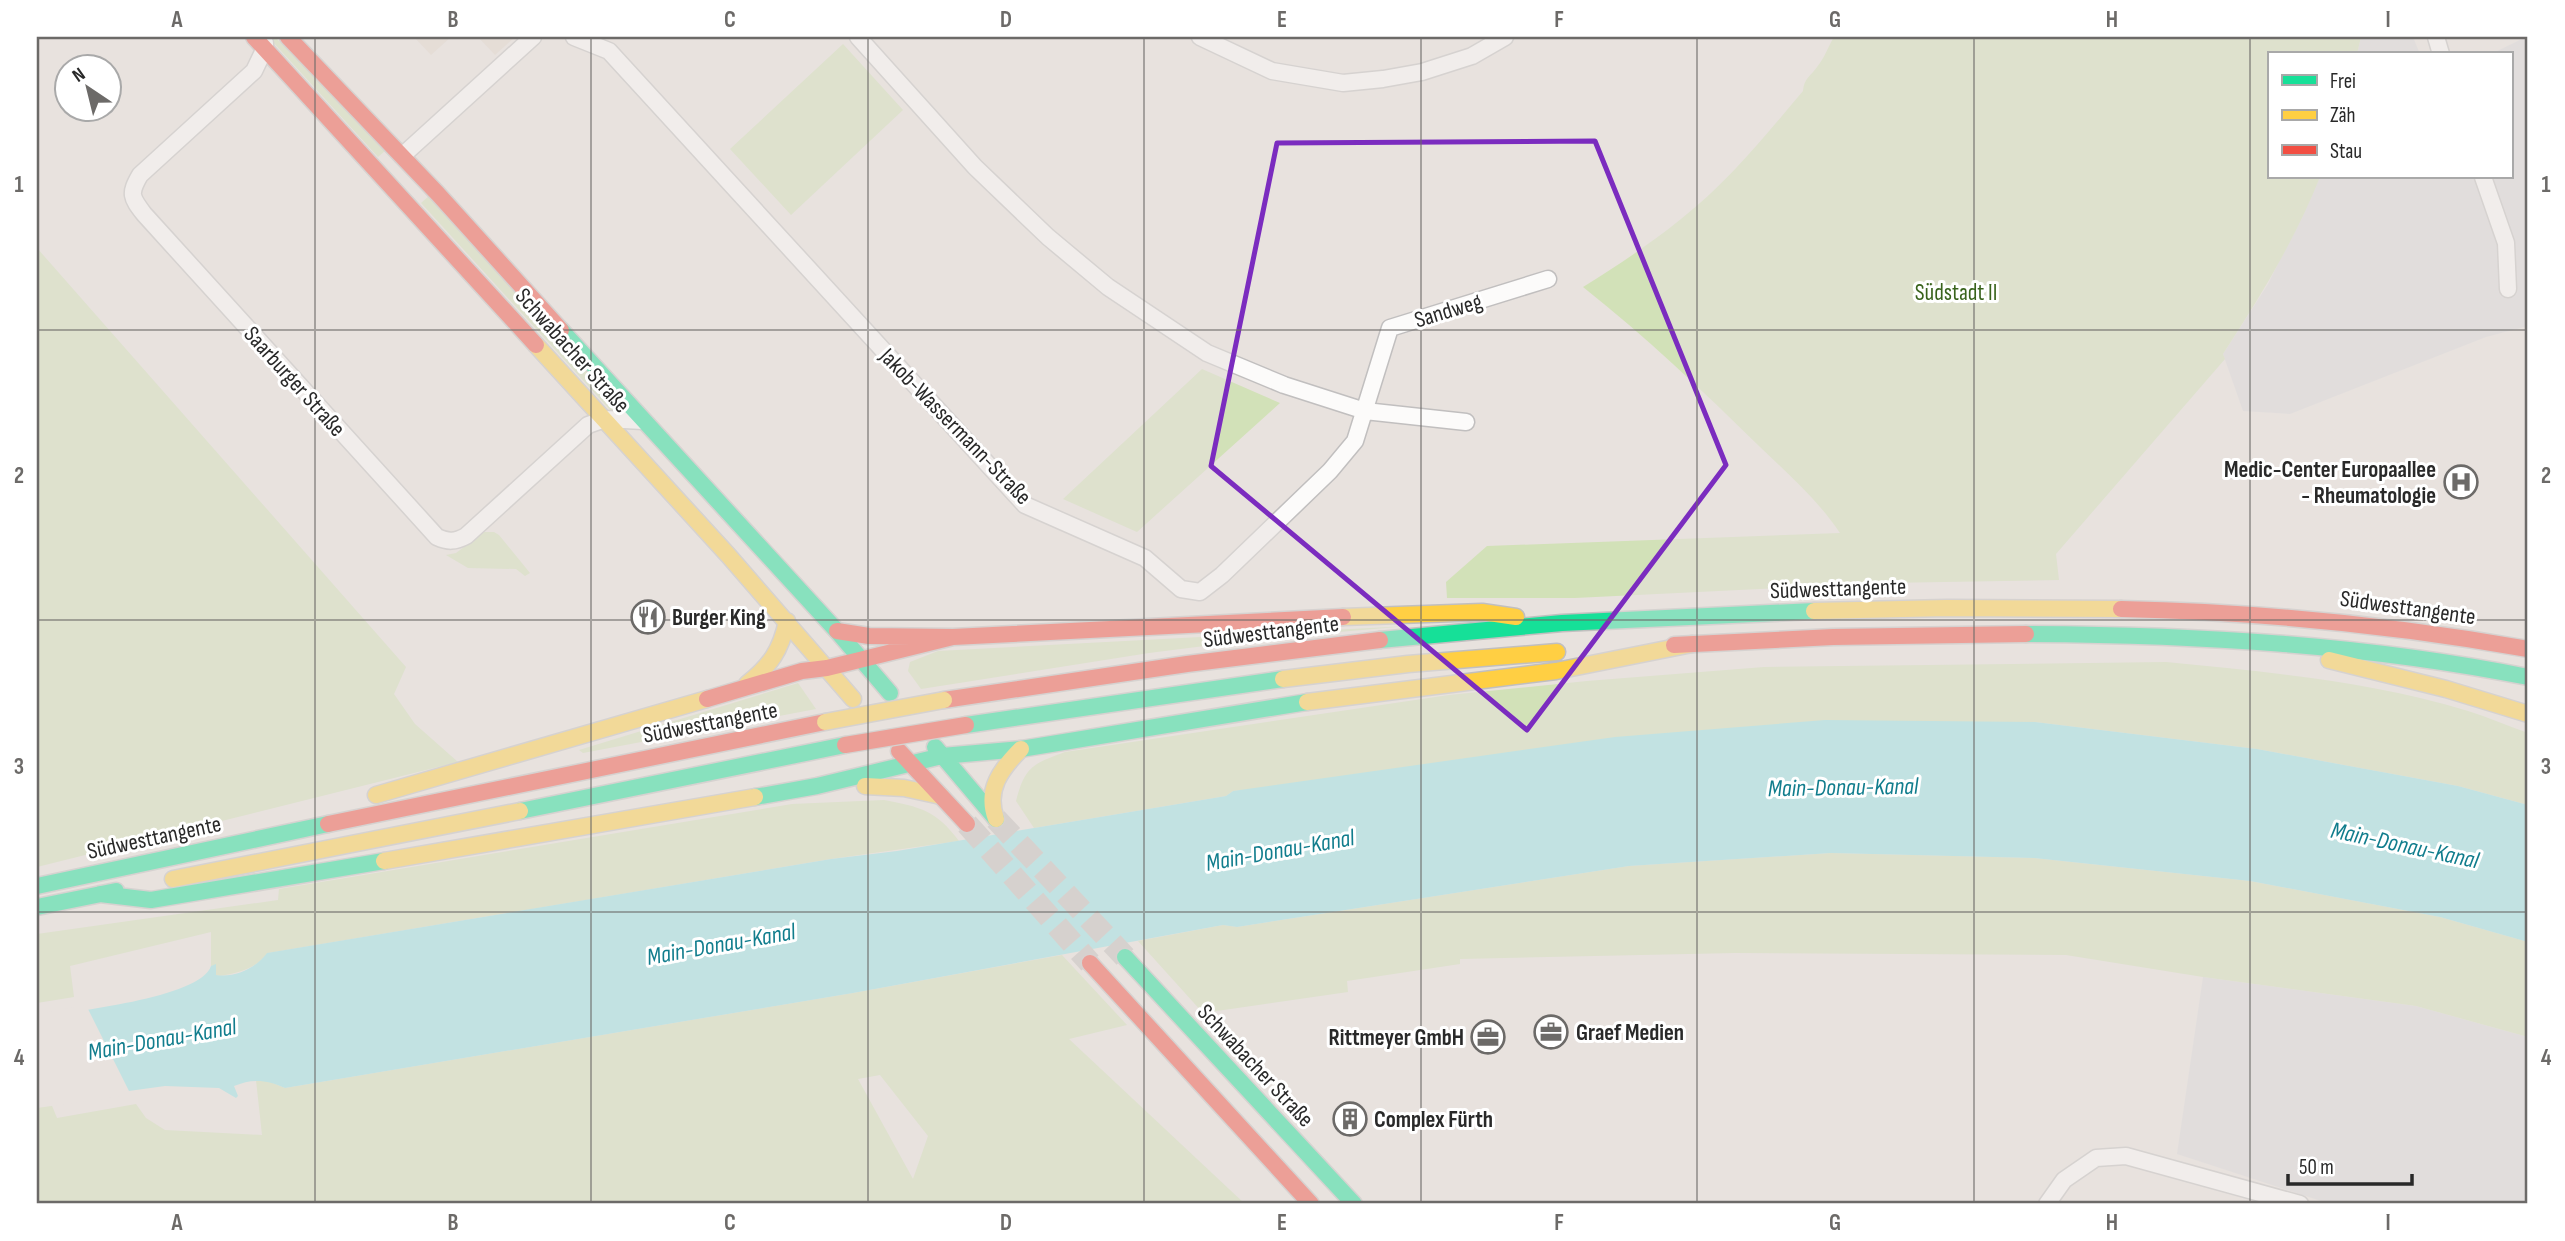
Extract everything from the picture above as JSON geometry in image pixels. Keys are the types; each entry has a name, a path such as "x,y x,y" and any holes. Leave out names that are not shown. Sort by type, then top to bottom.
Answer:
{"main road":[{"name":"Schwabacher Straße","path":"288,37 402,156 837,631 890,693"},
{"name":"Schwabacher Straße","path":"261,41 787,621 853,699"},
{"name":"Südwesttangente","path":"37,886 825,722 944,700 1142,670 1336,645 1567,624 1866,609 2017,607 2272,614 2362,623 2528,649"},
{"path":"837,631 869,635 954,637 1482,612 1567,624"},
{"path":"743,688 761,673 782,648 787,621"},
{"name":"Südwesttangente","path":"37,907 845,746 1145,696 1334,672 1692,644 1942,635 2179,637 2266,641 2389,653 2528,677"},
{"path":"358,800 802,671 827,668 954,637"},
{"path":"2266,641 2354,668 2446,689 2528,714"},
{"path":"100,894 151,900 817,786 942,756 1021,749 1338,696 1556,671 1692,644"},
{"path":"930,742 996,819 991,804 995,783 1004,767 1021,749"},
{"path":"899,751 967,824"},
{"path":"817,786 902,787 926,790 941,796"},
{"path":"187,854 270,822 320,809"},
{"name":"Schwabacher Straße","path":"1125,957 1354,1204"},
{"path":"1090,962 1311,1204"}],"street":[{"path":"402,156 533,37"},
{"name":"Jakob-Wassermann-Straße","path":"574,37 610,51 1025,505 1145,558 1181,589 1200,592 1223,575 1330,471 1355,441 1365,411"},
{"path":"858,37 975,167 1048,237 1108,287 1207,353 1284,385 1365,411 1466,422"},
{"path":"1200,37 1272,71 1343,83 1422,72 1472,56 1505,37"},
{"name":"Saarburger Straße","path":"261,41 254,71 140,175 132,188 132,195 144,214 437,537 445,541 456,541 466,536 588,425 605,419"},
{"path":"2483,178 2505,243 2508,289"},
{"name":"Sandweg","path":"1365,411 1390,328 1548,279"},
{"path":"605,419 643,421"},
{"path":"2048,1204 2064,1180 2095,1158 2126,1156 2300,1204"}],"highlighted area":[{"path":"1595,141 1726,465 1527,730 1211,466 1277,143"}],"shaded area":[{"path":"414,37 451,37 431,55"},
{"path":"478,37 515,37 495,55"},
{"path":"2361,37 2413,37 2419,52 2357,52"},
{"path":"2528,37 2528,326 2486,337 2290,414 2243,411 2223,354 2268,284 2320,178 2512,178 2512,52 2495,52"},
{"path":"2203,977 2416,1006 2528,1037 2528,1204 2330,1204 2177,1154"}],"green space":[{"path":"275,37 386,150 378,157 271,40"},
{"name":"Südstadt II","path":"1834,37 2361,37 2357,52 2268,52 2268,178 2320,178 2276,268 2223,354 2225,359 2056,554 2059,580 1884,583 1575,598 1447,598 1446,582 1487,546 1840,533 1802,488 1717,405 1651,344 1583,287 1669,228 1730,175 1803,91 1806,80 1822,60"},
{"path":"843,44 903,110 791,215 730,149"},
{"path":"429,196 625,413 611,411 421,203"},
{"path":"37,248 406,667 394,694 415,724 458,762 37,867"},
{"path":"1202,369 1280,403 1137,532 1063,499"},
{"path":"484,532 499,535 530,573 525,576 516,569 468,568 446,555 456,553"},
{"path":"1408,626 1260,639 1149,653 921,689 908,671 910,662 938,651"},
{"path":"2166,662 2318,679 2394,692 2468,711 2528,733 2528,805 2458,786 2257,749 2035,722 1233,791 1226,796 1034,828 1016,801 1031,768 1065,752 1449,695 1764,667"},
{"path":"798,683 816,709 583,753 579,750"},
{"path":"884,800 926,811 943,822 959,841 831,859 268,953 258,963 246,969 220,976 216,975 216,965 211,966 211,932 70,966 74,997 37,1003 37,934 278,900 279,889 792,804"},
{"path":"1831,853 2034,858 2250,881 2440,917 2528,942 2528,1037 2416,1006 2066,955 1735,953 1460,959 1460,964 1347,981 1348,992 1203,1013 1138,941 1223,925 1237,927 1629,866"},
{"path":"1062,955 1127,1025 1069,1039 1245,1204 37,1204 37,1069 57,1118 136,1104 146,1118 165,1130 262,1135 256,1080 268,1081 285,1088 853,993","holes":["880,1075 928,1136 913,1179 858,1079"]}],"water":[{"name":"Main-Donau-Kanal","path":"1825,720 2035,722 2257,749 2458,786 2528,805 2528,942 2440,917 2250,881 2034,858 1831,853 1629,866 1237,927 1223,925 853,993 285,1088 266,1082 247,1082 234,1086 238,1096 236,1098 219,1088 165,1086 56,1101 37,1017 133,1002 160,995 184,987 202,977 216,964 216,975 230,975 251,967 267,953 1226,796 1233,791 1615,737"}],"pier":[{"path":"86,1005 131,1095 37,1108 37,1014"}],"tunnel":[{"path":"996,819 1125,957"},
{"path":"967,824 1090,963"}],"traffic: fast":[{"path":"561,330 837,631 890,693"},
{"path":"1380,640 1562,623 1814,611"},
{"path":"2026,634 2152,636 2278,643 2403,656 2528,677"},
{"path":"966,725 1283,679"},
{"path":"755,797 817,786 942,756 1021,749 1307,702"},
{"path":"520,811 845,745"},
{"path":"935,747 996,819"},
{"path":"37,886 328,824"},
{"path":"100,894 151,900 384,861"},
{"path":"37,907 116,891"},
{"path":"1125,957 1354,1204"}],"traffic: slow":[{"path":"536,345 728,555 853,699"},
{"path":"1814,611 1947,608 2121,609"},
{"path":"1343,617 1482,612 1516,617"},
{"path":"747,684 773,657 787,621"},
{"path":"1307,702 1556,671 1692,644"},
{"path":"1283,679 1408,664 1557,652"},
{"path":"2329,660 2446,689 2528,714"},
{"path":"376,795 707,699"},
{"path":"825,722 944,700"},
{"path":"996,819 992,799 994,789 1001,772 1021,749"},
{"path":"865,786 904,788 941,796"},
{"path":"384,861 755,797"},
{"path":"173,879 520,811"}],"traffic: jam":[{"path":"254,37 536,345"},
{"path":"288,37 438,194 561,330"},
{"path":"2121,609 2325,621 2528,649"},
{"path":"837,631 869,636 953,637 1343,617"},
{"path":"1674,645 1833,637 2026,634"},
{"path":"707,699 802,671 827,668 953,637"},
{"path":"944,700 1187,664 1380,640"},
{"path":"328,824 825,722"},
{"path":"845,745 966,725"},
{"path":"899,751 967,824"},
{"path":"1090,963 1311,1204"}],"place":[{"name":"Medic-Center Europaallee - Rheumatologie","path":"2461,482"},
{"name":"Burger King","path":"648,617"},
{"name":"Graef Medien","path":"1551,1032"},
{"name":"Rittmeyer GmbH","path":"1488,1037"},
{"name":"Complex Fürth","path":"1350,1119"}]}
